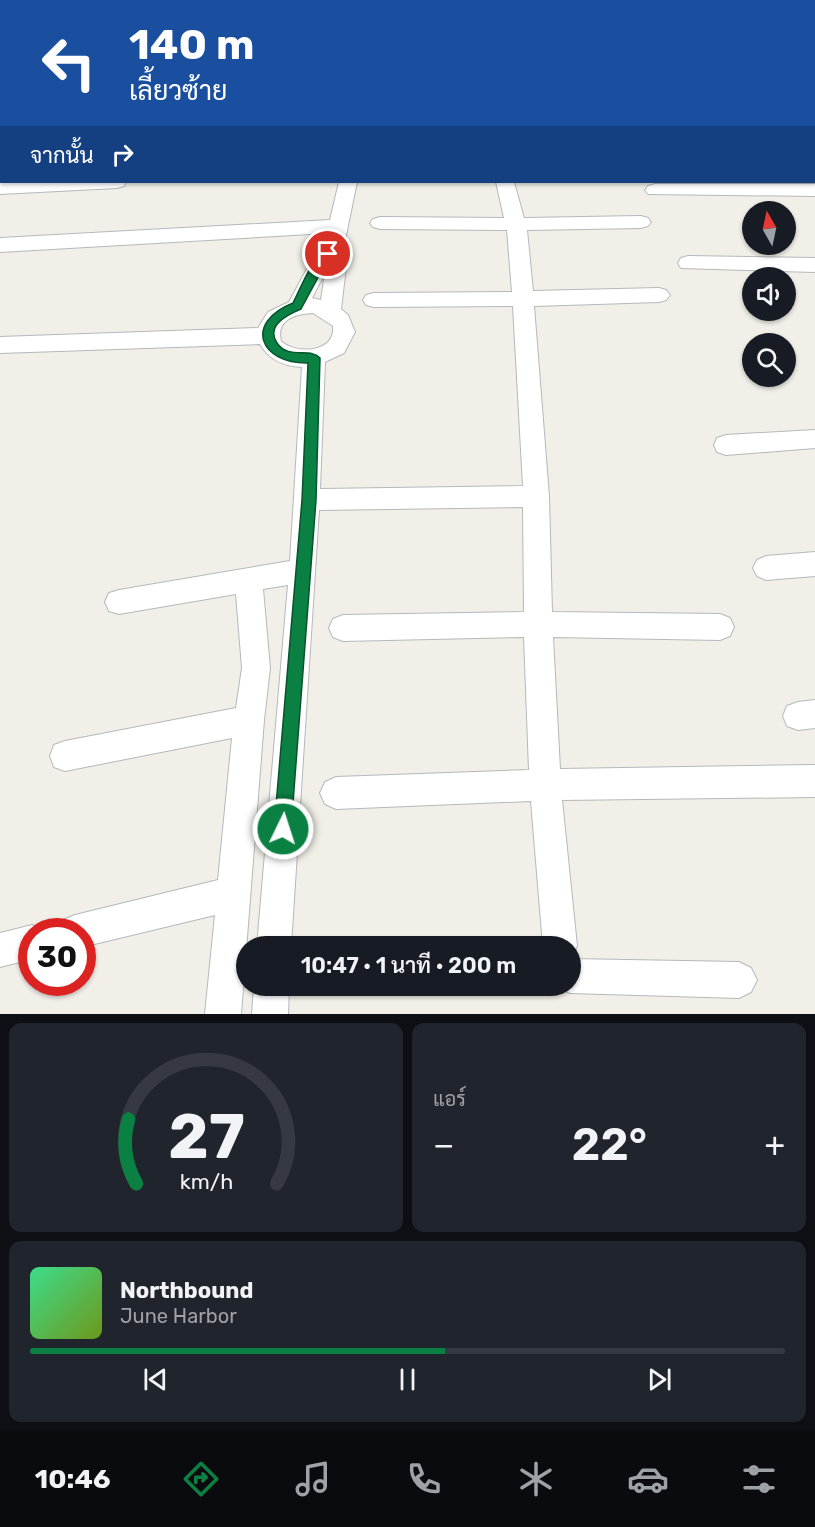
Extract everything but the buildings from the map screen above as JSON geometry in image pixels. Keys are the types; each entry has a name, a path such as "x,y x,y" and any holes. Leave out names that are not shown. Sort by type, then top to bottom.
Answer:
{"street":[{"path":"0,188 26,184 72,183"},
{"path":"330,310 336,267 333,250 348,183"},
{"path":"505,183 516,224 524,299 536,496 538,624 545,786 559,936"},
{"path":"655,190 815,189"},
{"path":"380,223 641,222"},
{"path":"0,245 339,226"},
{"path":"297,306 321,261 333,250"},
{"path":"688,263 815,265"},
{"path":"374,300 659,295"},
{"path":"315,305 330,310 339,317 344,326 343,336 337,346 314,358 298,358 283,354 272,346 268,336 271,323 282,312 297,306 315,305"},
{"path":"0,345 268,336"},
{"path":"275,936 309,500 314,358"},
{"path":"726,445 815,439"},
{"path":"309,500 536,496"},
{"path":"766,568 815,564"},
{"path":"119,602 302,571"},
{"path":"223,1014 249,720 256,668 249,581"},
{"path":"343,628 538,624 720,627"},
{"path":"65,756 249,720"},
{"path":"336,793 815,781"},
{"path":"96,927 235,893"},
{"path":"0,950 18,946"},
{"path":"581,976 739,980"},
{"path":"270,1014 271,996"}],"route":[{"path":"283,829 309,500 314,358 298,358 283,354 272,346 268,336 271,323 282,312 297,306 321,261 328,254"}]}
